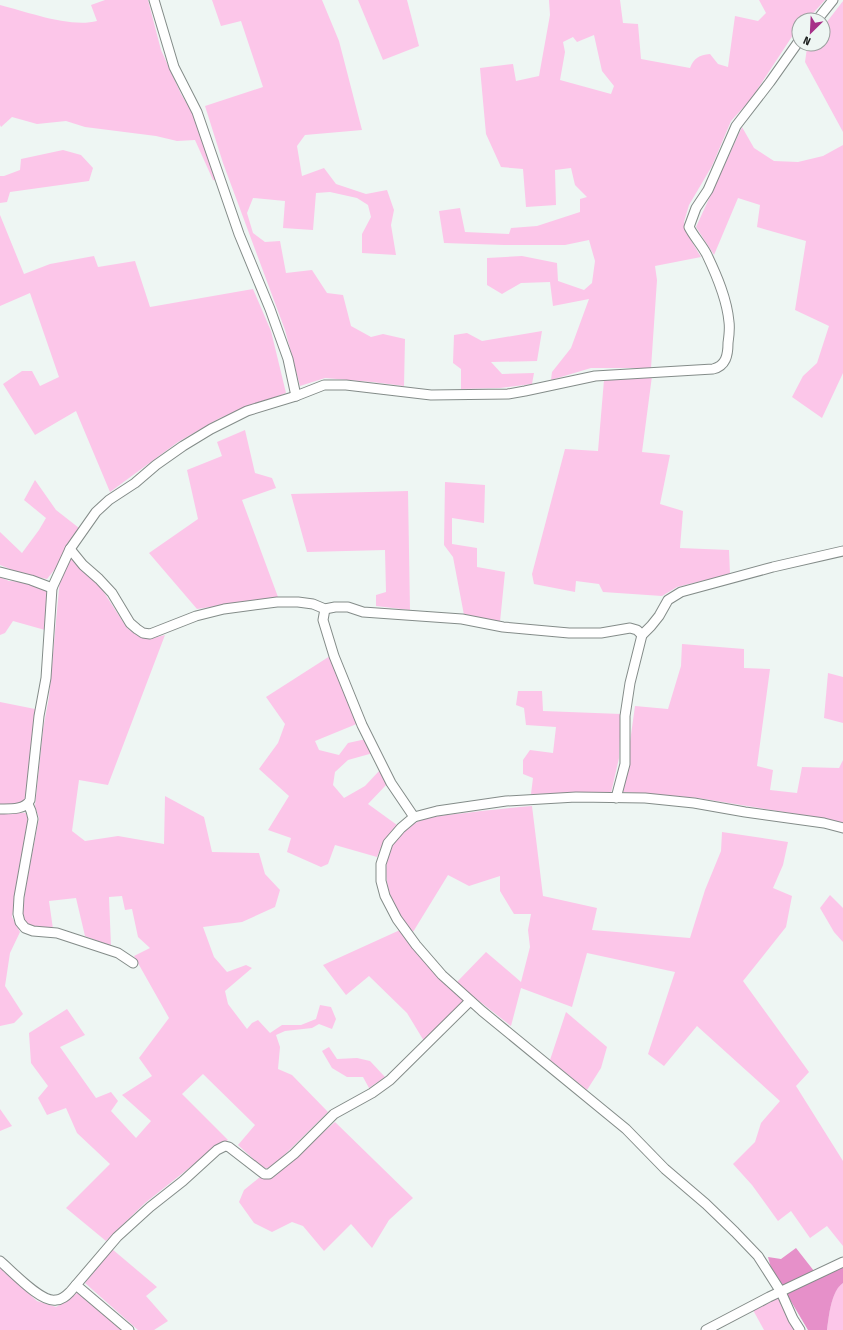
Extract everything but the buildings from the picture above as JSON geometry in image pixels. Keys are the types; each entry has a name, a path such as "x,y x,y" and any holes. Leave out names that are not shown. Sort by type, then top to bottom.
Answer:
{"street":[{"path":"154,0 174,67 198,112 239,234 288,359 296,396"},
{"path":"823,12 833,0"},
{"path":"133,963 118,953 57,934 33,931 25,928 20,922 18,914 19,897 33,819 28,804 32,790 39,716 46,678 52,588 70,549 96,512 109,500 135,483 156,465 211,429 247,411 296,396 324,385 346,385 431,395 508,394 595,376 712,369 720,366 723,364 728,351 729,322 722,288 706,254 689,226 691,219 708,190 736,126 791,52"},
{"path":"70,549 112,593 130,623 143,633 150,634 196,616 224,609 276,602 298,602 312,604 325,609 335,606 348,607 363,612 462,618 503,627 569,633 601,633 630,628 637,630 642,635"},
{"path":"616,798 625,764 626,716 630,683 642,635 652,626 668,600 681,592 773,567 843,551"},
{"path":"0,572 31,580 52,588"},
{"path":"325,609 323,620 334,656 362,725 391,783 414,817"},
{"path":"800,1330 793,1319 781,1292 754,1251 706,1204 665,1169 626,1129 470,1001 442,975 397,919 385,896 380,881 381,864 388,843 401,828 414,817 437,811 506,801 576,798 645,798 694,803 824,823 843,828"},
{"path":"0,810 20,808 28,804"},
{"path":"0,1261 38,1294 55,1301 62,1298 76,1285 117,1237 217,1150 225,1146 229,1147 264,1174 270,1174 294,1154 334,1114 372,1093 390,1080 470,1001"},
{"path":"706,1330 843,1262"},
{"path":"76,1285 128,1330"}],"shaded area":[{"path":"105,0 148,0 161,50 181,94 194,115 217,181 213,180 195,140 177,141 156,136 85,127 66,121 37,124 12,117 1,127 0,5 62,21 86,23 97,21 91,5"},
{"path":"212,0 322,0 339,41 362,130 305,135 297,146 302,176 324,168 336,184 366,194 387,190 394,210 391,225 396,255 362,253 362,234 371,217 368,205 357,198 330,192 316,193 313,230 283,228 285,201 253,198 247,213 253,233 265,242 280,241 286,273 312,270 327,293 343,295 351,326 371,337 383,334 405,339 404,386 325,378 300,386 285,330 223,163 205,106 263,87 241,21 221,26"},
{"path":"358,0 407,0 419,46 383,60"},
{"path":"549,0 620,0 623,23 638,24 641,59 690,68 697,58 710,54 718,64 728,67 735,16 758,21 766,13 759,0 825,0 814,12 791,12 791,38 751,99 731,121 712,166 689,205 684,222 689,237 701,257 655,266 657,280 651,368 591,368 551,380 552,372 571,348 589,299 553,306 550,282 521,283 502,294 487,285 487,258 522,256 557,263 558,281 584,290 592,283 595,261 589,240 565,245 444,243 439,211 460,208 465,232 509,234 511,228 537,226 580,212 580,199 587,197 575,185 571,168 555,170 556,205 526,207 523,169 501,167 486,134 480,68 513,64 516,81 539,76 550,15","holes":["594,35 602,71 614,86 611,94 560,80 565,52 563,42 573,37 577,42"]},
{"path":"843,1 843,132 805,62 806,52 831,52 831,17"},
{"path":"742,127 754,148 774,161 798,162 823,156 843,145 843,373 822,418 792,397 803,376 817,363 829,326 795,310 806,241 757,227 760,205 738,198 714,255 696,227"},
{"path":"63,150 81,155 93,168 89,181 10,192 7,202 0,203 0,176 20,170 21,159"},
{"path":"0,215 24,274 50,264 94,256 98,267 135,261 150,307 253,289 271,331 286,393 220,418 178,442 110,492 76,411 35,435 3,384 22,371 32,371 40,386 59,377 30,293 0,306"},
{"path":"542,331 537,361 491,362 502,374 534,373 532,384 500,388 461,389 461,369 453,363 454,335 467,333 482,341"},
{"path":"652,376 642,452 670,455 660,504 683,511 680,548 729,550 730,574 677,587 662,596 603,592 599,584 576,581 575,592 534,584 532,574 565,449 598,451 604,380"},
{"path":"245,430 255,473 272,478 276,488 242,500 278,597 197,609 149,553 198,519 187,470 222,456 217,442"},
{"path":"35,480 56,510 79,528 59,564 47,579 22,574 0,565 0,532 22,553 46,518 24,500"},
{"path":"445,482 485,485 484,523 452,518 452,544 477,548 477,567 505,572 500,622 464,615 453,557 444,545"},
{"path":"408,491 410,610 376,606 376,595 386,592 385,550 307,552 291,494"},
{"path":"71,554 96,580 127,628 138,636 149,639 165,635 108,785 79,780 72,831 85,841 118,836 164,844 165,796 204,817 212,852 259,853 265,874 280,890 275,907 242,922 203,927 214,957 227,972 246,965 252,968 225,991 228,1004 247,1029 252,1023 258,1020 270,1033 282,1025 301,1025 316,1019 320,1005 331,1007 336,1019 332,1029 319,1024 312,1028 285,1031 276,1035 280,1047 278,1069 292,1075 328,1112 271,1168 263,1168 238,1145 255,1125 203,1074 182,1094 228,1140 208,1153 145,1203 106,1241 66,1208 110,1164 77,1133 66,1108 47,1115 38,1098 48,1086 31,1063 29,1033 67,1009 85,1035 60,1047 96,1098 111,1092 118,1101 111,1111 136,1138 151,1121 122,1095 152,1076 139,1058 169,1018 134,956 150,948 138,937 132,909 125,910 122,896 109,897 111,946 85,936 76,898 49,901 53,929 36,928 25,921 22,917 26,885 39,818 35,806 43,729 49,697 60,578"},
{"path":"0,577 9,581 27,582 48,590 45,630 13,621 5,633 0,635"},
{"path":"682,644 744,649 744,668 770,669 757,766 773,770 770,790 797,793 802,767 839,768 843,760 843,824 796,814 698,798 623,792 635,706 668,709 681,666"},
{"path":"330,656 359,723 315,741 319,750 339,755 348,743 366,739 373,753 348,760 335,772 333,785 344,798 365,786 380,770 387,784 368,804 397,825 385,839 377,857 335,845 328,864 321,867 287,852 291,838 268,830 289,796 259,769 278,743 285,724 266,697"},
{"path":"828,673 843,677 843,723 824,718"},
{"path":"518,691 542,691 543,711 621,714 619,758 611,793 531,794 533,778 523,774 523,760 530,750 553,753 556,727 526,725 524,708 516,705"},
{"path":"0,702 35,709 31,763 25,801 14,805 0,805"},
{"path":"532,806 543,896 597,908 592,930 690,938 705,890 721,851 722,832 788,842 783,865 773,888 792,896 786,927 743,981 809,1072 796,1086 843,1161 843,1246 827,1226 810,1238 791,1211 778,1221 752,1185 733,1164 755,1142 761,1123 780,1101 697,1026 664,1066 648,1054 675,972 587,953 572,1007 521,988 511,1026 456,983 486,952 521,982 530,947 528,930 531,914 514,914 500,891 500,876 469,886 448,875 413,932 401,917 390,896 386,872 387,860 391,850 396,840 404,831 415,823 424,819 446,815"},
{"path":"0,813 26,813 28,820 12,917 20,932 10,953 5,986 23,1014 14,1023 0,1026"},
{"path":"830,895 843,908 843,942 834,932 820,908"},
{"path":"400,930 465,1000 424,1041 407,1013 369,976 346,995 323,965"},
{"path":"566,1012 607,1047 601,1068 587,1090 550,1060"},
{"path":"329,1047 337,1059 357,1058 370,1061 385,1077 369,1088 363,1077 347,1077 332,1068 322,1051"},
{"path":"0,1109 12,1126 0,1131"},
{"path":"335,1122 413,1198 389,1220 372,1248 351,1224 324,1251 303,1226 292,1222 272,1232 254,1223 239,1202 244,1190 260,1177 270,1179"},
{"path":"796,1248 814,1271 783,1286 771,1268 768,1257 781,1259"},
{"path":"112,1249 157,1287 146,1296 168,1321 154,1330 138,1330 85,1283"},
{"path":"843,1266 843,1283 833,1298 827,1330 808,1330 786,1293"},
{"path":"0,1268 37,1301 56,1307 67,1301 78,1292 121,1330 0,1330"},
{"path":"843,1283 843,1330 827,1330 833,1297 839,1286"},
{"path":"778,1298 796,1330 764,1330 753,1310"}]}
